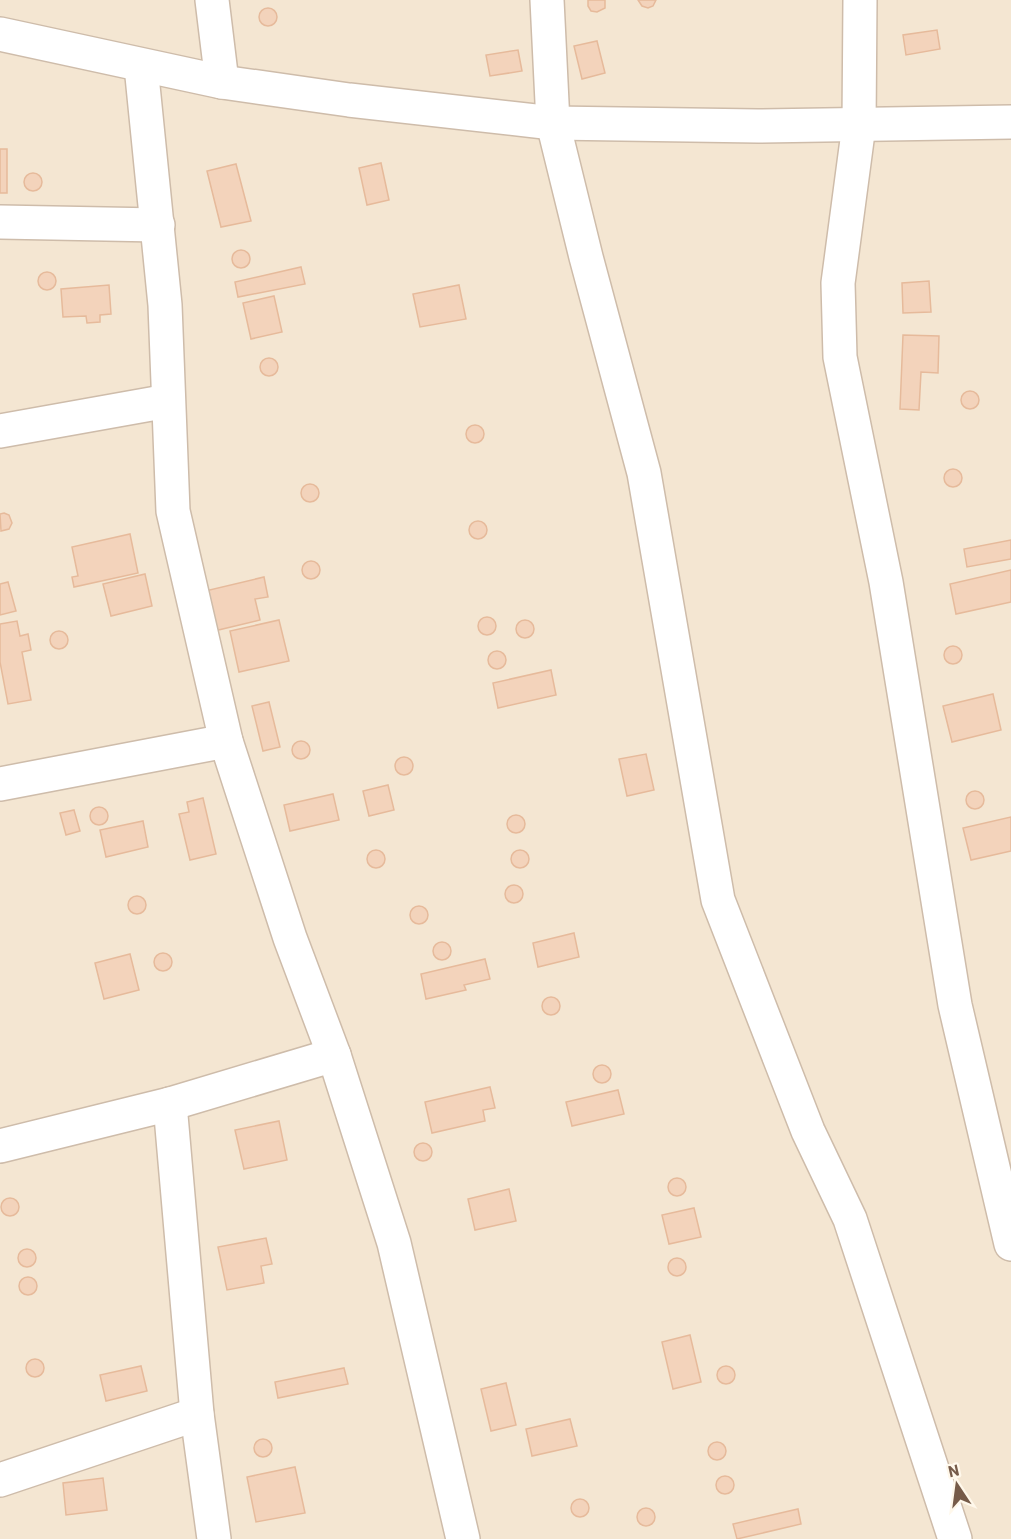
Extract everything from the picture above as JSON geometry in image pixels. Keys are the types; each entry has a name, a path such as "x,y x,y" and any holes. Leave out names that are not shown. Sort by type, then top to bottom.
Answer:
{"street":[{"path":"212,0 222,82"},
{"path":"547,0 553,123 644,473 718,900 808,1131 850,1219 955,1539"},
{"path":"860,0 859,125 838,283 840,357 886,582 955,1005 1011,1244"},
{"path":"0,34 222,82 349,100 553,123 631,126 1011,122"},
{"path":"141,66 165,305 173,511 226,741 290,938 334,1055 394,1243 463,1539"},
{"path":"0,222 158,225"},
{"path":"0,431 168,401"},
{"path":"0,784 226,741"},
{"path":"0,1146 170,1104 334,1055"},
{"path":"170,1104 196,1414 214,1539"},
{"path":"0,1480 196,1414"}],"shaded area":[{"path":"0,0 1011,0 1011,1539 0,1539"}],"building":[{"path":"588,0 605,0 605,8 597,12 591,11"},
{"path":"638,0 656,0 653,6 648,8 642,6"},
{"path":"268,8 274,11 277,17 274,23 268,26 262,23 259,17 262,11"},
{"path":"937,30 940,49 906,55 903,35"},
{"path":"597,41 605,73 582,79 574,46"},
{"path":"518,50 522,71 490,76 486,55"},
{"path":"0,149 7,149 7,193 0,193"},
{"path":"381,163 389,200 367,205 359,168"},
{"path":"236,164 251,221 221,227 207,171"},
{"path":"33,173 39,176 42,182 39,188 33,191 27,188 24,182 27,176"},
{"path":"241,250 247,253 250,259 247,265 241,268 235,265 232,259 235,253"},
{"path":"301,267 305,284 238,297 235,282"},
{"path":"47,272 53,275 56,281 53,287 47,290 41,287 38,281 41,275"},
{"path":"929,281 931,312 903,313 902,283"},
{"path":"109,285 111,314 100,315 100,322 87,323 86,316 63,317 61,289"},
{"path":"459,285 466,319 420,327 413,294"},
{"path":"274,296 282,332 251,339 243,303"},
{"path":"903,335 939,336 938,373 921,372 919,410 900,409"},
{"path":"269,358 275,361 278,367 275,373 269,376 263,373 260,367 263,361"},
{"path":"970,391 976,394 979,400 976,406 970,409 964,406 961,400 964,394"},
{"path":"475,425 481,428 484,434 481,440 475,443 469,440 466,434 469,428"},
{"path":"953,469 959,472 962,478 959,484 953,487 947,484 944,478 947,472"},
{"path":"310,484 316,487 319,493 316,499 310,502 304,499 301,493 304,487"},
{"path":"0,514 9,515 12,523 9,529 1,531"},
{"path":"478,521 484,524 487,530 484,536 478,539 472,536 469,530 472,524"},
{"path":"130,534 138,573 74,587 72,577 78,576 72,547"},
{"path":"1011,540 1011,559 967,567 964,549"},
{"path":"311,561 317,564 320,570 317,576 311,579 305,576 302,570 305,564"},
{"path":"1011,570 1011,602 956,614 950,584"},
{"path":"145,574 152,606 111,616 103,584"},
{"path":"264,577 268,597 255,599 260,620 210,632 201,592"},
{"path":"8,582 16,611 0,615 0,584"},
{"path":"487,617 493,620 496,626 493,632 487,635 481,632 478,626 481,620"},
{"path":"279,620 289,661 239,672 230,631"},
{"path":"525,620 531,623 534,629 531,635 525,638 519,635 516,629 519,623"},
{"path":"17,621 20,636 28,634 31,650 22,652 31,700 8,704 0,662 0,624"},
{"path":"59,631 65,634 68,640 65,646 59,649 53,646 50,640 53,634"},
{"path":"953,646 959,649 962,655 959,661 953,664 947,661 944,655 947,649"},
{"path":"497,651 503,654 506,660 503,666 497,669 491,666 488,660 491,654"},
{"path":"551,670 556,695 498,708 493,683"},
{"path":"993,694 1001,730 952,742 943,706"},
{"path":"269,702 280,747 263,751 252,706"},
{"path":"301,741 307,744 310,750 307,756 301,759 295,756 292,750 295,744"},
{"path":"646,754 654,790 627,796 619,759"},
{"path":"404,757 410,760 413,766 410,772 404,775 398,772 395,766 398,760"},
{"path":"388,785 394,810 369,816 363,791"},
{"path":"975,791 981,794 984,800 981,806 975,809 969,806 966,800 969,794"},
{"path":"333,794 339,820 290,831 284,805"},
{"path":"203,798 216,854 190,860 179,814 189,812 187,802"},
{"path":"99,807 105,810 108,816 105,822 99,825 93,822 90,816 93,810"},
{"path":"74,810 80,831 66,835 60,813"},
{"path":"516,815 522,818 525,824 522,830 516,833 510,830 507,824 510,818"},
{"path":"1011,817 1011,851 971,860 963,828"},
{"path":"143,821 148,847 106,857 100,830"},
{"path":"376,850 382,853 385,859 382,865 376,868 370,865 367,859 370,853"},
{"path":"520,850 526,853 529,859 526,865 520,868 514,865 511,859 514,853"},
{"path":"514,885 520,888 523,894 520,900 514,903 508,900 505,894 508,888"},
{"path":"137,896 143,899 146,905 143,911 137,914 131,911 128,905 131,899"},
{"path":"419,906 425,909 428,915 425,921 419,924 413,921 410,915 413,909"},
{"path":"574,933 579,957 538,967 533,943"},
{"path":"442,942 448,945 451,951 448,957 442,960 436,957 433,951 436,945"},
{"path":"163,953 169,956 172,962 169,968 163,971 157,968 154,962 157,956"},
{"path":"130,954 139,990 104,999 95,963"},
{"path":"485,959 490,979 464,985 466,990 426,999 421,974"},
{"path":"551,997 557,1000 560,1006 557,1012 551,1015 545,1012 542,1006 545,1000"},
{"path":"602,1065 608,1068 611,1074 608,1080 602,1083 596,1080 593,1074 596,1068"},
{"path":"490,1087 495,1108 483,1110 485,1121 432,1133 425,1102"},
{"path":"618,1090 624,1114 572,1126 566,1102"},
{"path":"279,1121 287,1160 244,1169 235,1130"},
{"path":"423,1143 429,1146 432,1152 429,1158 423,1161 417,1158 414,1152 417,1146"},
{"path":"677,1178 683,1181 686,1187 683,1193 677,1196 671,1193 668,1187 671,1181"},
{"path":"509,1189 516,1221 475,1230 468,1199"},
{"path":"10,1198 16,1201 19,1207 16,1213 10,1216 4,1213 1,1207 4,1201"},
{"path":"694,1208 701,1237 669,1244 662,1215"},
{"path":"266,1238 272,1264 261,1266 264,1283 227,1290 218,1247"},
{"path":"27,1249 33,1252 36,1258 33,1264 27,1267 21,1264 18,1258 21,1252"},
{"path":"677,1258 683,1261 686,1267 683,1273 677,1276 671,1273 668,1267 671,1261"},
{"path":"28,1277 34,1280 37,1286 34,1292 28,1295 22,1292 19,1286 22,1280"},
{"path":"690,1335 701,1382 673,1389 662,1342"},
{"path":"35,1359 41,1362 44,1368 41,1374 35,1377 29,1374 26,1368 29,1362"},
{"path":"141,1366 147,1391 106,1401 100,1375"},
{"path":"726,1366 732,1369 735,1375 732,1381 726,1384 720,1381 717,1375 720,1369"},
{"path":"344,1368 348,1384 278,1398 275,1382"},
{"path":"506,1383 516,1425 491,1431 481,1389"},
{"path":"570,1419 577,1446 532,1456 526,1429"},
{"path":"263,1439 269,1442 272,1448 269,1454 263,1457 257,1454 254,1448 257,1442"},
{"path":"717,1442 723,1445 726,1451 723,1457 717,1460 711,1457 708,1451 711,1445"},
{"path":"295,1467 305,1513 256,1522 247,1477"},
{"path":"725,1476 731,1479 734,1485 731,1491 725,1494 719,1491 716,1485 719,1479"},
{"path":"103,1478 107,1510 66,1515 63,1483"},
{"path":"580,1499 586,1502 589,1508 586,1514 580,1517 574,1514 571,1508 574,1502"},
{"path":"646,1508 652,1511 655,1517 652,1523 646,1526 640,1523 637,1517 640,1511"},
{"path":"798,1509 801,1524 737,1539 733,1524"}]}
